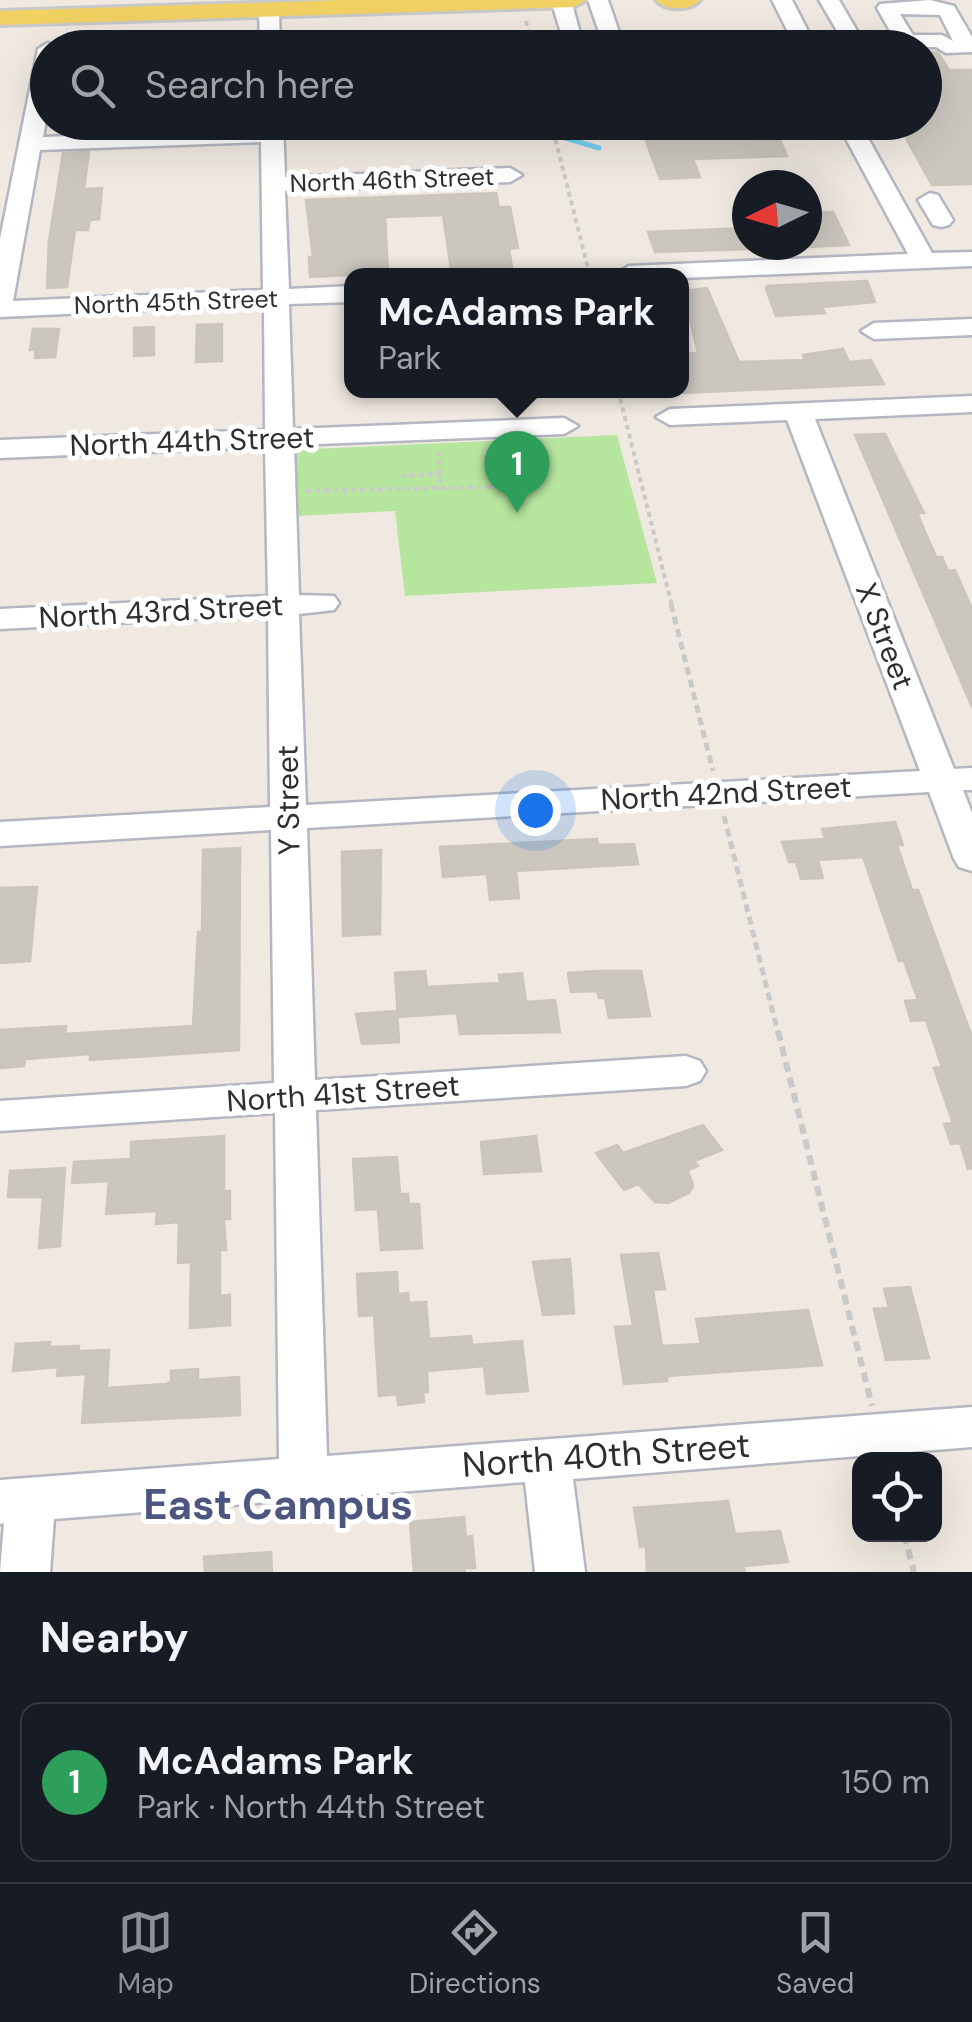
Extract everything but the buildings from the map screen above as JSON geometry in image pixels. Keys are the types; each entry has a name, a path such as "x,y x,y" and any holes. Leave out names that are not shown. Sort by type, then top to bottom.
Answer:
{"main road":[{"path":"668,0 688,0"},
{"path":"0,18 567,7"}],"street":[{"path":"782,0 798,30"},
{"path":"829,0 847,30"},
{"path":"921,4 936,30"},
{"path":"901,30 887,8 921,4 954,9 968,46 946,47 942,41"},
{"path":"269,10 270,30"},
{"path":"51,30 53,17"},
{"path":"0,307 10,194 31,140"},
{"path":"30,144 95,140"},
{"name":"Y Street","path":"272,140 304,1478"},
{"path":"858,140 924,261"},
{"name":"North 46th Street","path":"274,184 510,175"},
{"path":"689,271 972,259"},
{"name":"North 45th Street","path":"0,307 344,294"},
{"path":"874,332 972,327"},
{"path":"670,417 972,404"},
{"name":"X Street","path":"798,412 957,780 972,859"},
{"name":"North 44th Street","path":"0,449 564,426"},
{"name":"North 43rd Street","path":"0,618 323,602"},
{"name":"North 42nd Street","path":"0,834 957,780"},
{"name":"North 41st Street","path":"0,1116 686,1070"},
{"name":"North 40th Street","path":"15,1501 972,1427"},
{"path":"546,1460 560,1572"},
{"path":"15,1501 25,1572"}],"path":[{"path":"524,15 528,30"},
{"path":"556,140 588,268"},
{"path":"620,398 879,1434"},
{"path":"298,491 394,485 442,489 494,487 487,449 470,450"},
{"path":"442,489 437,451 454,450"},
{"path":"401,476 440,474"},
{"path":"906,1542 914,1572"}],"green space":[{"path":"617,435 657,583 405,596 395,511 295,516 292,450"}],"waterway":[{"path":"572,140 599,148"}],"place":[{"name":"McAdams Park","path":"517,513"}],"district":[{"name":"East Campus","path":"278,1504"}]}
